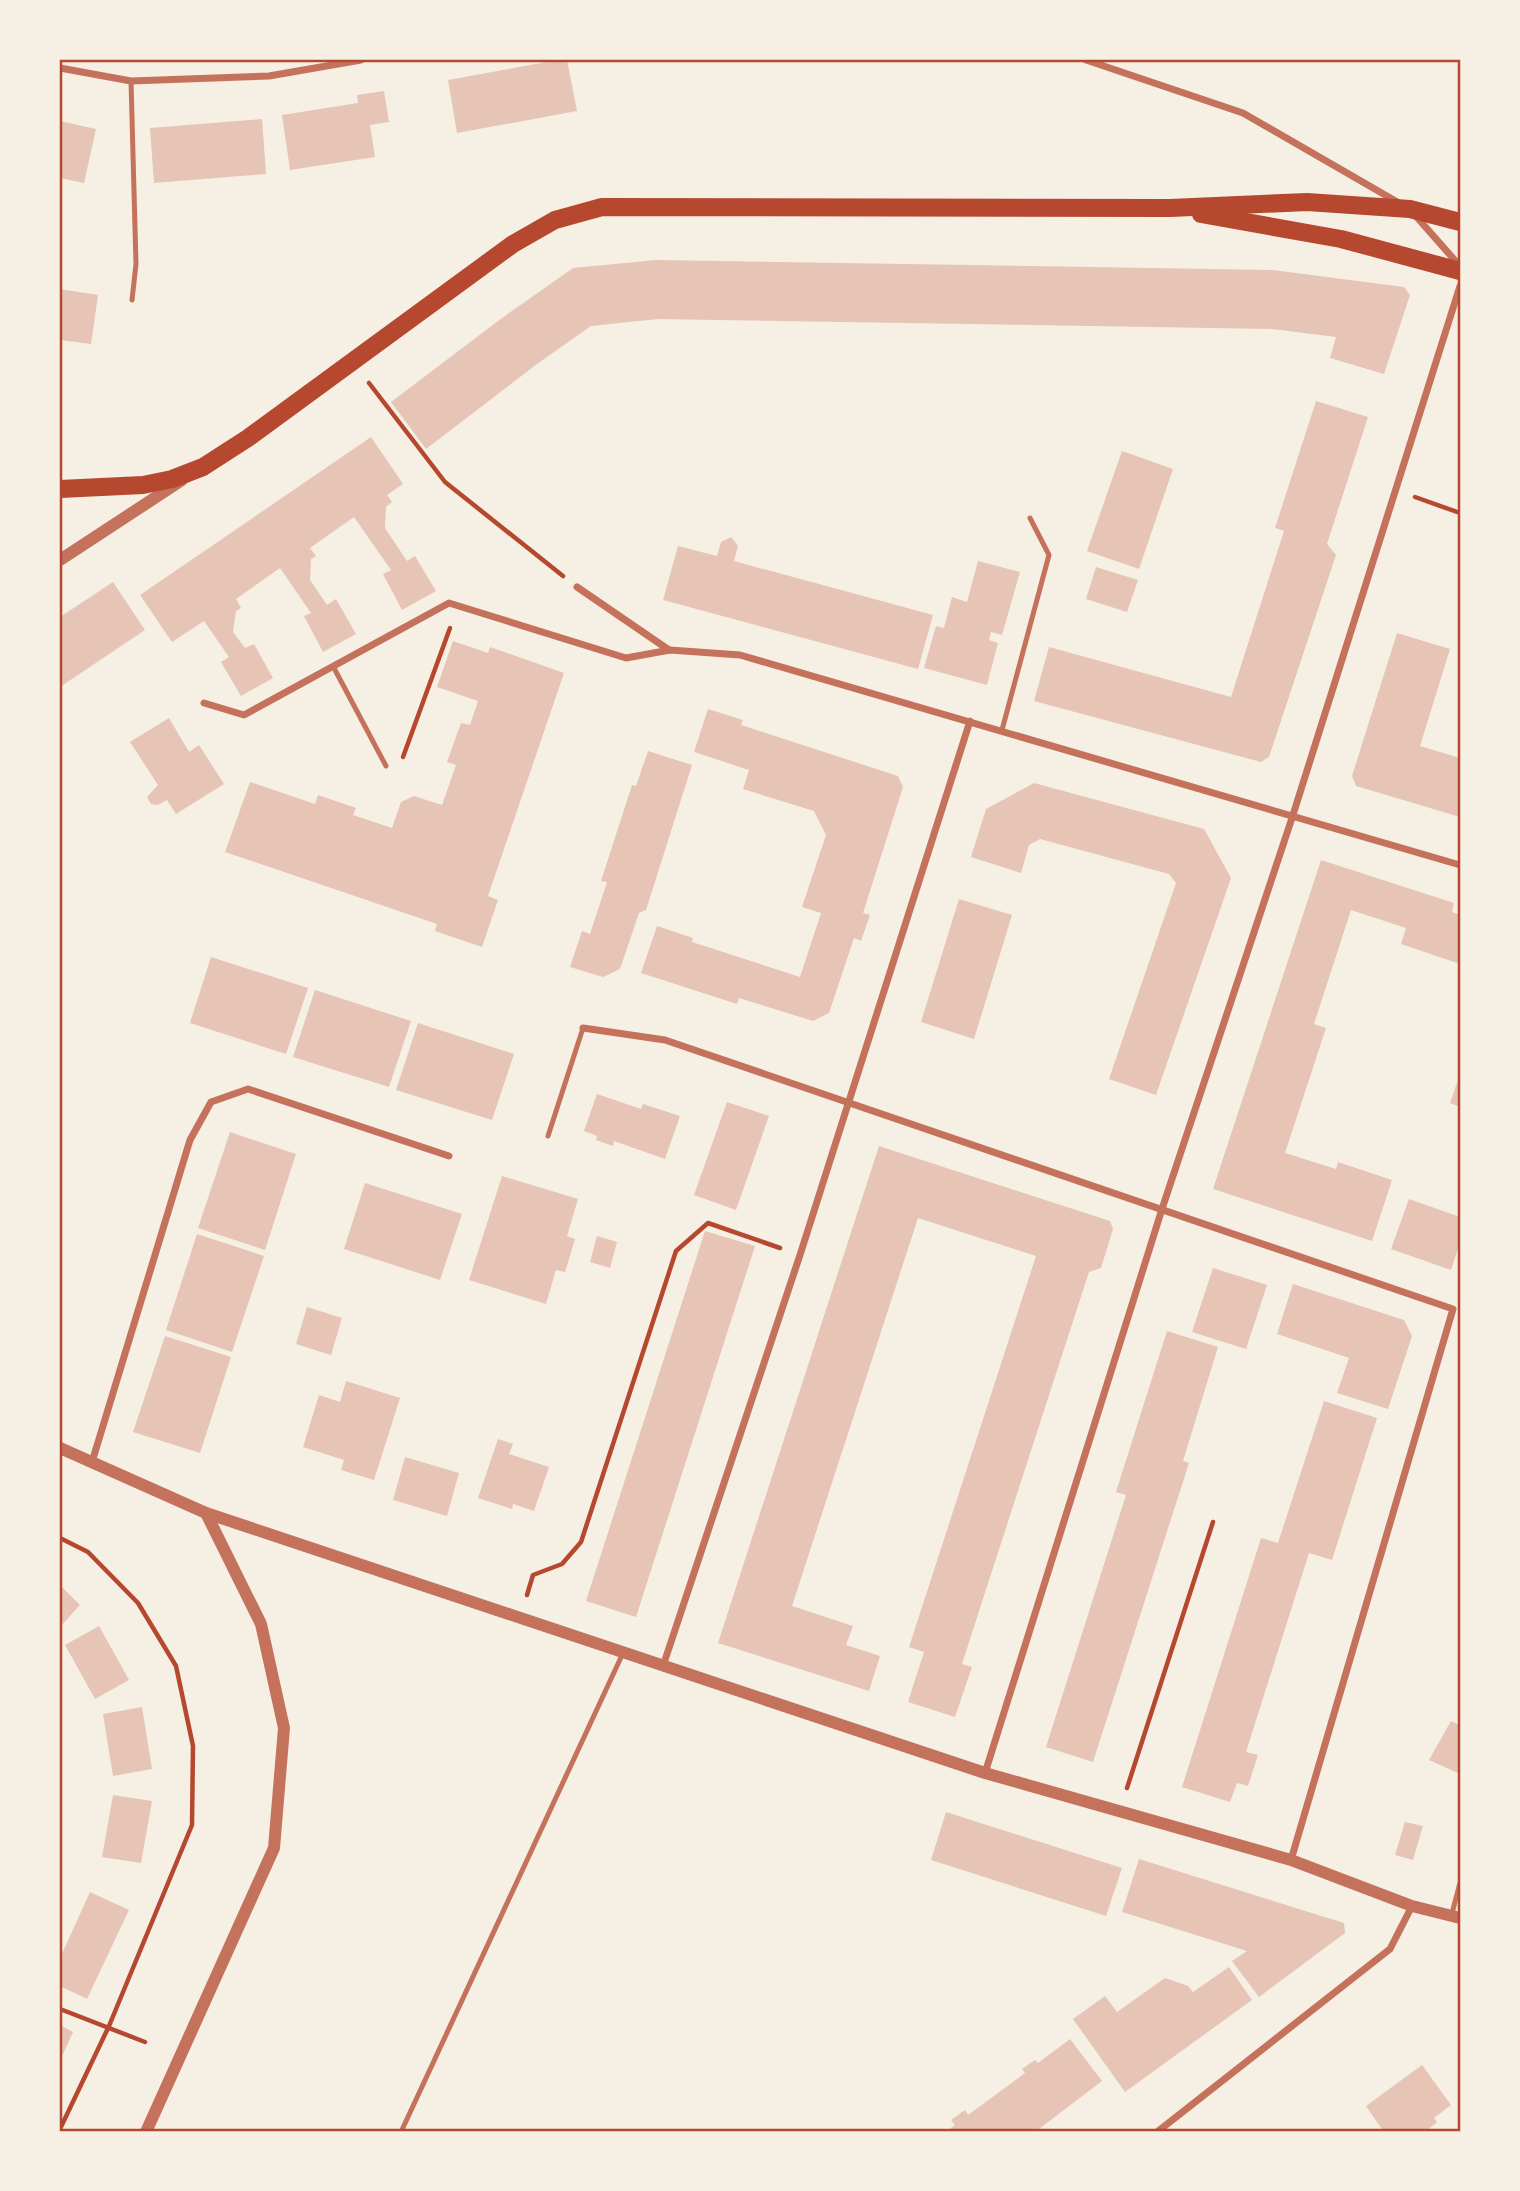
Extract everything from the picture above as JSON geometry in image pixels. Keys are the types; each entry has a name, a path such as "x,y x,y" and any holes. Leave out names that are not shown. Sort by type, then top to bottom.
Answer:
{"main road":[{"path":"60,489 143,485 203,467 534,231 578,211 602,207 1170,208 1307,202 1410,209 1461,222"},
{"path":"1170,208 1341,239 1461,269"}],"street":[{"path":"60,68 131,81 270,76 361,60"},
{"path":"1086,60 1243,113 1410,209 1461,269"},
{"path":"985,1773 1162,1209 1292,818 1461,286"},
{"path":"60,560 203,467"},
{"path":"577,587 670,650"},
{"path":"204,703 244,715 449,603 626,658 670,650 740,655 1002,730 1292,818 1461,865"},
{"path":"664,1664 800,1255 970,721"},
{"path":"583,1028 664,1040 1454,1310 1291,1860"},
{"path":"92,1462 190,1140 211,1102 248,1089 449,1156"},
{"path":"60,1448 206,1513 624,1650 985,1773 1291,1860 1412,1906 1456,1917"},
{"path":"146,2132 274,1849 284,1728 261,1624 206,1513"},
{"path":"1157,2132 1390,1949 1412,1906"}],"lane":[{"path":"131,81 136,264 132,300"},
{"path":"1002,730 1049,555 1030,518"},
{"path":"334,668 386,766"},
{"path":"548,1136 583,1028"},
{"path":"401,2132 624,1650"},
{"path":"1456,1917 1461,1883"}],"path":[{"path":"353,362 445,482 577,587"},
{"path":"1397,490 1461,513"},
{"path":"386,766 406,756 452,622 449,603"},
{"path":"520,1616 533,1575 562,1564 581,1542 676,1251 708,1223 800,1255"},
{"path":"1119,1811 1213,1522"},
{"path":"60,1538 88,1552 138,1603 176,1666 193,1746 192,1825 109,2026 60,2129"},
{"path":"60,2009 145,2042"}],"building":[{"path":"567,60 577,111 457,133 448,80"},
{"path":"384,91 389,122 370,125 375,157 290,170 282,115 358,103 357,95"},
{"path":"262,119 266,174 154,183 150,128"},
{"path":"60,121 96,129 84,183 60,178"},
{"path":"656,260 1273,270 1404,287 1410,295 1384,374 1330,358 1336,337 1272,329 658,319 591,326 426,449 391,402 573,268"},
{"path":"60,289 98,295 91,344 60,340"},
{"path":"1316,401 1368,417 1327,544 1336,555 1269,757 1261,762 1034,701 1049,647 1231,697 1284,531 1275,528"},
{"path":"371,437 403,484 387,495 392,502 386,507 385,528 407,561 415,556 436,591 402,610 383,574 391,570 354,517 310,548 316,556 311,559 310,580 327,605 336,599 356,634 323,652 304,616 311,613 280,568 236,599 241,608 236,611 233,632 245,648 254,644 273,678 241,696 221,662 229,657 204,621 172,642 140,595"},
{"path":"1122,451 1173,469 1139,569 1087,551"},
{"path":"731,537 738,546 734,561 933,615 918,669 663,600 678,546 717,556 721,542"},
{"path":"978,561 1020,572 1002,635 991,632 989,640 998,643 987,685 924,668 936,626 944,628 952,597 967,602"},
{"path":"1096,567 1138,580 1127,612 1086,599"},
{"path":"113,582 145,630 60,687 60,617"},
{"path":"1397,633 1450,649 1420,746 1460,758 1460,817 1356,786 1352,776"},
{"path":"453,641 488,653 490,647 564,673 488,896 498,900 482,947 435,931 437,924 225,852 250,782 315,804 318,795 356,808 353,815 392,828 401,802 414,796 442,805 456,765 447,762 461,723 470,725 478,701 437,687"},
{"path":"708,709 743,720 741,725 898,776 903,787 863,913 870,915 861,941 854,938 829,1013 813,1021 739,998 737,1004 641,973 657,926 693,938 692,942 800,977 821,913 802,907 826,835 814,811 743,789 749,770 694,752"},
{"path":"169,718 189,752 199,745 224,784 176,814 167,800 158,805 151,804 147,797 158,785 130,742"},
{"path":"648,751 692,765 646,910 639,913 620,969 603,977 570,967 582,931 590,934 607,882 601,881 632,785 636,786"},
{"path":"1034,783 1204,829 1231,878 1156,1095 1109,1079 1176,883 1169,874 1040,839 1029,845 1021,873 971,857 986,809"},
{"path":"1321,860 1454,903 1452,912 1460,915 1460,964 1401,944 1406,928 1351,910 1314,1024 1326,1028 1285,1153 1336,1169 1338,1162 1392,1180 1372,1241 1213,1189"},
{"path":"959,899 1012,915 974,1039 921,1022"},
{"path":"211,957 308,988 286,1054 190,1023"},
{"path":"315,990 411,1021 389,1087 293,1057"},
{"path":"418,1023 514,1054 492,1120 396,1090"},
{"path":"1460,1074 1460,1107 1450,1103"},
{"path":"597,1094 641,1109 643,1104 680,1116 665,1159 614,1141 613,1146 596,1140 597,1136 584,1131"},
{"path":"727,1102 769,1116 736,1210 694,1195"},
{"path":"230,1132 296,1154 265,1250 198,1228"},
{"path":"879,1146 1110,1221 1113,1229 1101,1268 1089,1272 980,1608 962,1664 972,1667 955,1717 908,1702 924,1652 909,1647 1036,1256 918,1218 792,1606 853,1626 846,1645 880,1656 869,1691 718,1643"},
{"path":"502,1176 578,1199 567,1236 575,1239 565,1272 556,1270 546,1304 469,1280"},
{"path":"365,1183 462,1214 440,1280 344,1249"},
{"path":"1409,1199 1460,1217 1460,1242 1451,1270 1391,1249"},
{"path":"705,1231 755,1246 636,1617 586,1601"},
{"path":"197,1234 264,1256 232,1352 166,1330"},
{"path":"597,1236 617,1242 610,1268 590,1262"},
{"path":"1213,1268 1267,1285 1246,1349 1192,1332"},
{"path":"1293,1284 1404,1320 1412,1336 1388,1409 1337,1393 1349,1358 1277,1334"},
{"path":"307,1307 342,1318 331,1355 296,1344"},
{"path":"1167,1331 1218,1347 1183,1461 1189,1463 1093,1762 1046,1747 1126,1495 1116,1492"},
{"path":"165,1336 231,1357 200,1453 133,1432"},
{"path":"346,1381 400,1398 374,1480 341,1470 344,1460 303,1447 319,1395 340,1402"},
{"path":"1324,1401 1377,1418 1332,1560 1309,1553 1246,1752 1258,1755 1248,1786 1237,1783 1230,1802 1182,1787 1261,1538 1278,1543"},
{"path":"498,1439 513,1444 509,1454 549,1467 534,1511 513,1504 512,1509 478,1498"},
{"path":"405,1457 459,1473 447,1516 393,1500"},
{"path":"60,1585 80,1605 60,1627"},
{"path":"99,1626 129,1680 95,1699 65,1645"},
{"path":"142,1707 152,1769 113,1776 103,1714"},
{"path":"1451,1721 1460,1725 1460,1774 1429,1760"},
{"path":"113,1795 152,1801 141,1863 102,1857"},
{"path":"946,1812 1122,1868 1106,1916 931,1860"},
{"path":"1405,1822 1423,1826 1413,1860 1395,1855"},
{"path":"1139,1859 1344,1923 1345,1933 1259,1997 1232,1961 1247,1951 1122,1912"},
{"path":"90,1892 129,1910 87,1999 60,1986 60,1958"},
{"path":"1229,1967 1252,2000 1125,2092 1073,2019 1105,1996 1117,2012 1165,1978 1188,1986 1193,1992"},
{"path":"60,2025 73,2032 60,2061"},
{"path":"1070,2039 1102,2081 1035,2132 946,2132 955,2125 951,2120 965,2110 968,2115 1025,2073 1022,2069 1035,2060 1038,2063"},
{"path":"1422,2065 1451,2105 1434,2118 1437,2122 1425,2132 1384,2132 1366,2106"}]}
